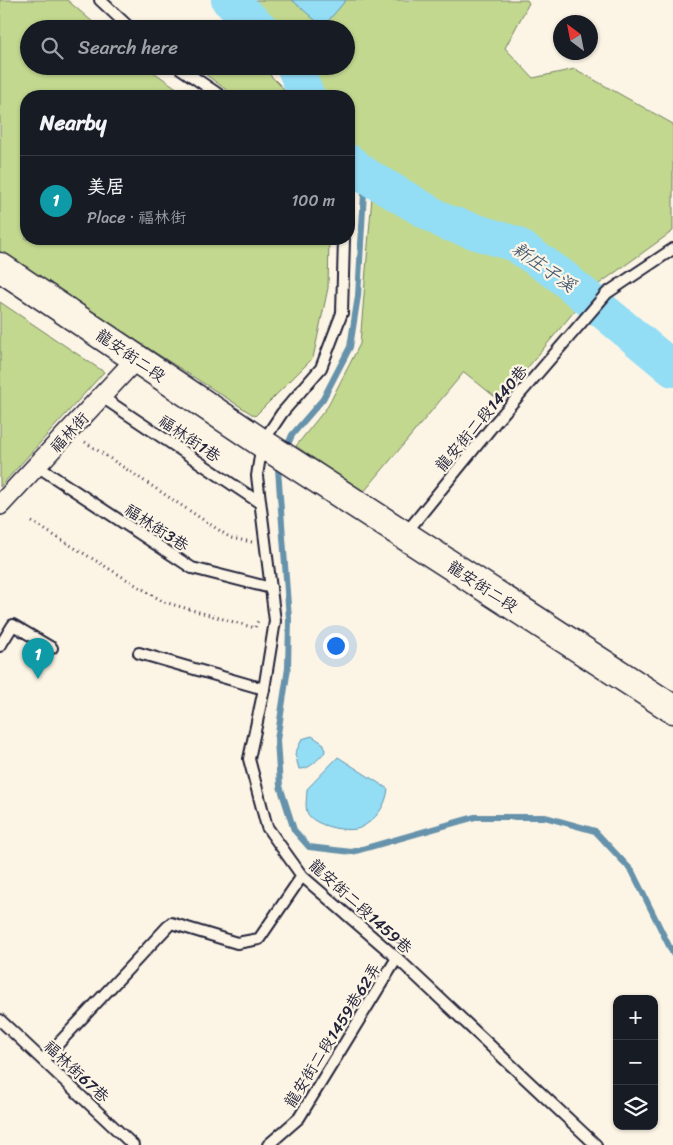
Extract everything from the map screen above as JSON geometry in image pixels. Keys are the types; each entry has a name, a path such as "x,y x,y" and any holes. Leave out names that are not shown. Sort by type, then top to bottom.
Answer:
{"street":[{"name":"龍安街二段","path":"0,267 262,443 673,709"},
{"name":"福林街","path":"0,505 137,358"}],"lane":[{"path":"100,0 121,20"},
{"path":"190,75 212,90"},
{"path":"262,443 282,413 321,368 342,313 344,245"},
{"name":"龍安街二段1440巷","path":"404,535 495,423 607,293 673,249"},
{"name":"福林街1巷","path":"102,397 260,503"},
{"name":"龍安街二段1459巷","path":"262,443 257,476 275,622 264,689 249,759 267,827 302,876 397,958 596,1145"},
{"name":"福林街3巷","path":"37,466 192,568 271,588"},
{"path":"0,646 13,625 52,648"},
{"path":"139,653 264,689"},
{"path":"43,1060 171,923 237,943 259,939 302,876"},
{"name":"龍安街二段1459巷62弄","path":"268,1145 298,1118 397,958"},
{"name":"福林街67巷","path":"0,1020 133,1145"}],"path":[{"path":"79,439 231,538 245,541"},
{"path":"32,522 164,602 255,628"}],"green space":[{"path":"0,0 67,0 90,20 20,20 20,75 158,75 179,90 20,90 20,245 329,245 328,288 313,358 255,416 0,254"},
{"path":"248,0 527,0 529,3 505,48 533,78 575,69 673,124 673,231 592,289 522,232 445,209 371,164 355,148 355,90 319,90 312,75 355,75 355,20 267,20"},
{"path":"206,75 270,75 284,90 227,90"},
{"path":"372,196 438,237 514,257 577,308 500,401 464,372 363,493 296,446 328,406 360,344"},
{"path":"0,302 104,372 0,487"}],"water":[{"path":"292,0 346,0 329,20 315,20"},
{"path":"312,736 324,744 325,752 307,768 299,769 295,754 302,739"},
{"path":"338,757 388,789 385,801 379,812 371,821 360,828 347,830 323,825 310,817 307,812 307,789"}],"waterway":[{"name":"新庄子溪","path":"229,0 251,20"},
{"name":"新庄子溪","path":"298,75 304,90"},
{"name":"新庄子溪","path":"355,167 365,175 445,222 515,244 560,275 673,369"},
{"path":"285,451 292,435 323,399 350,347 358,296 365,175"},
{"path":"280,463 278,469 289,619 288,668 277,740 280,786 294,830 309,847 352,852 475,817 545,817 595,831 632,871 673,954"}],"place":[{"name":"美居","path":"38,679"}]}
